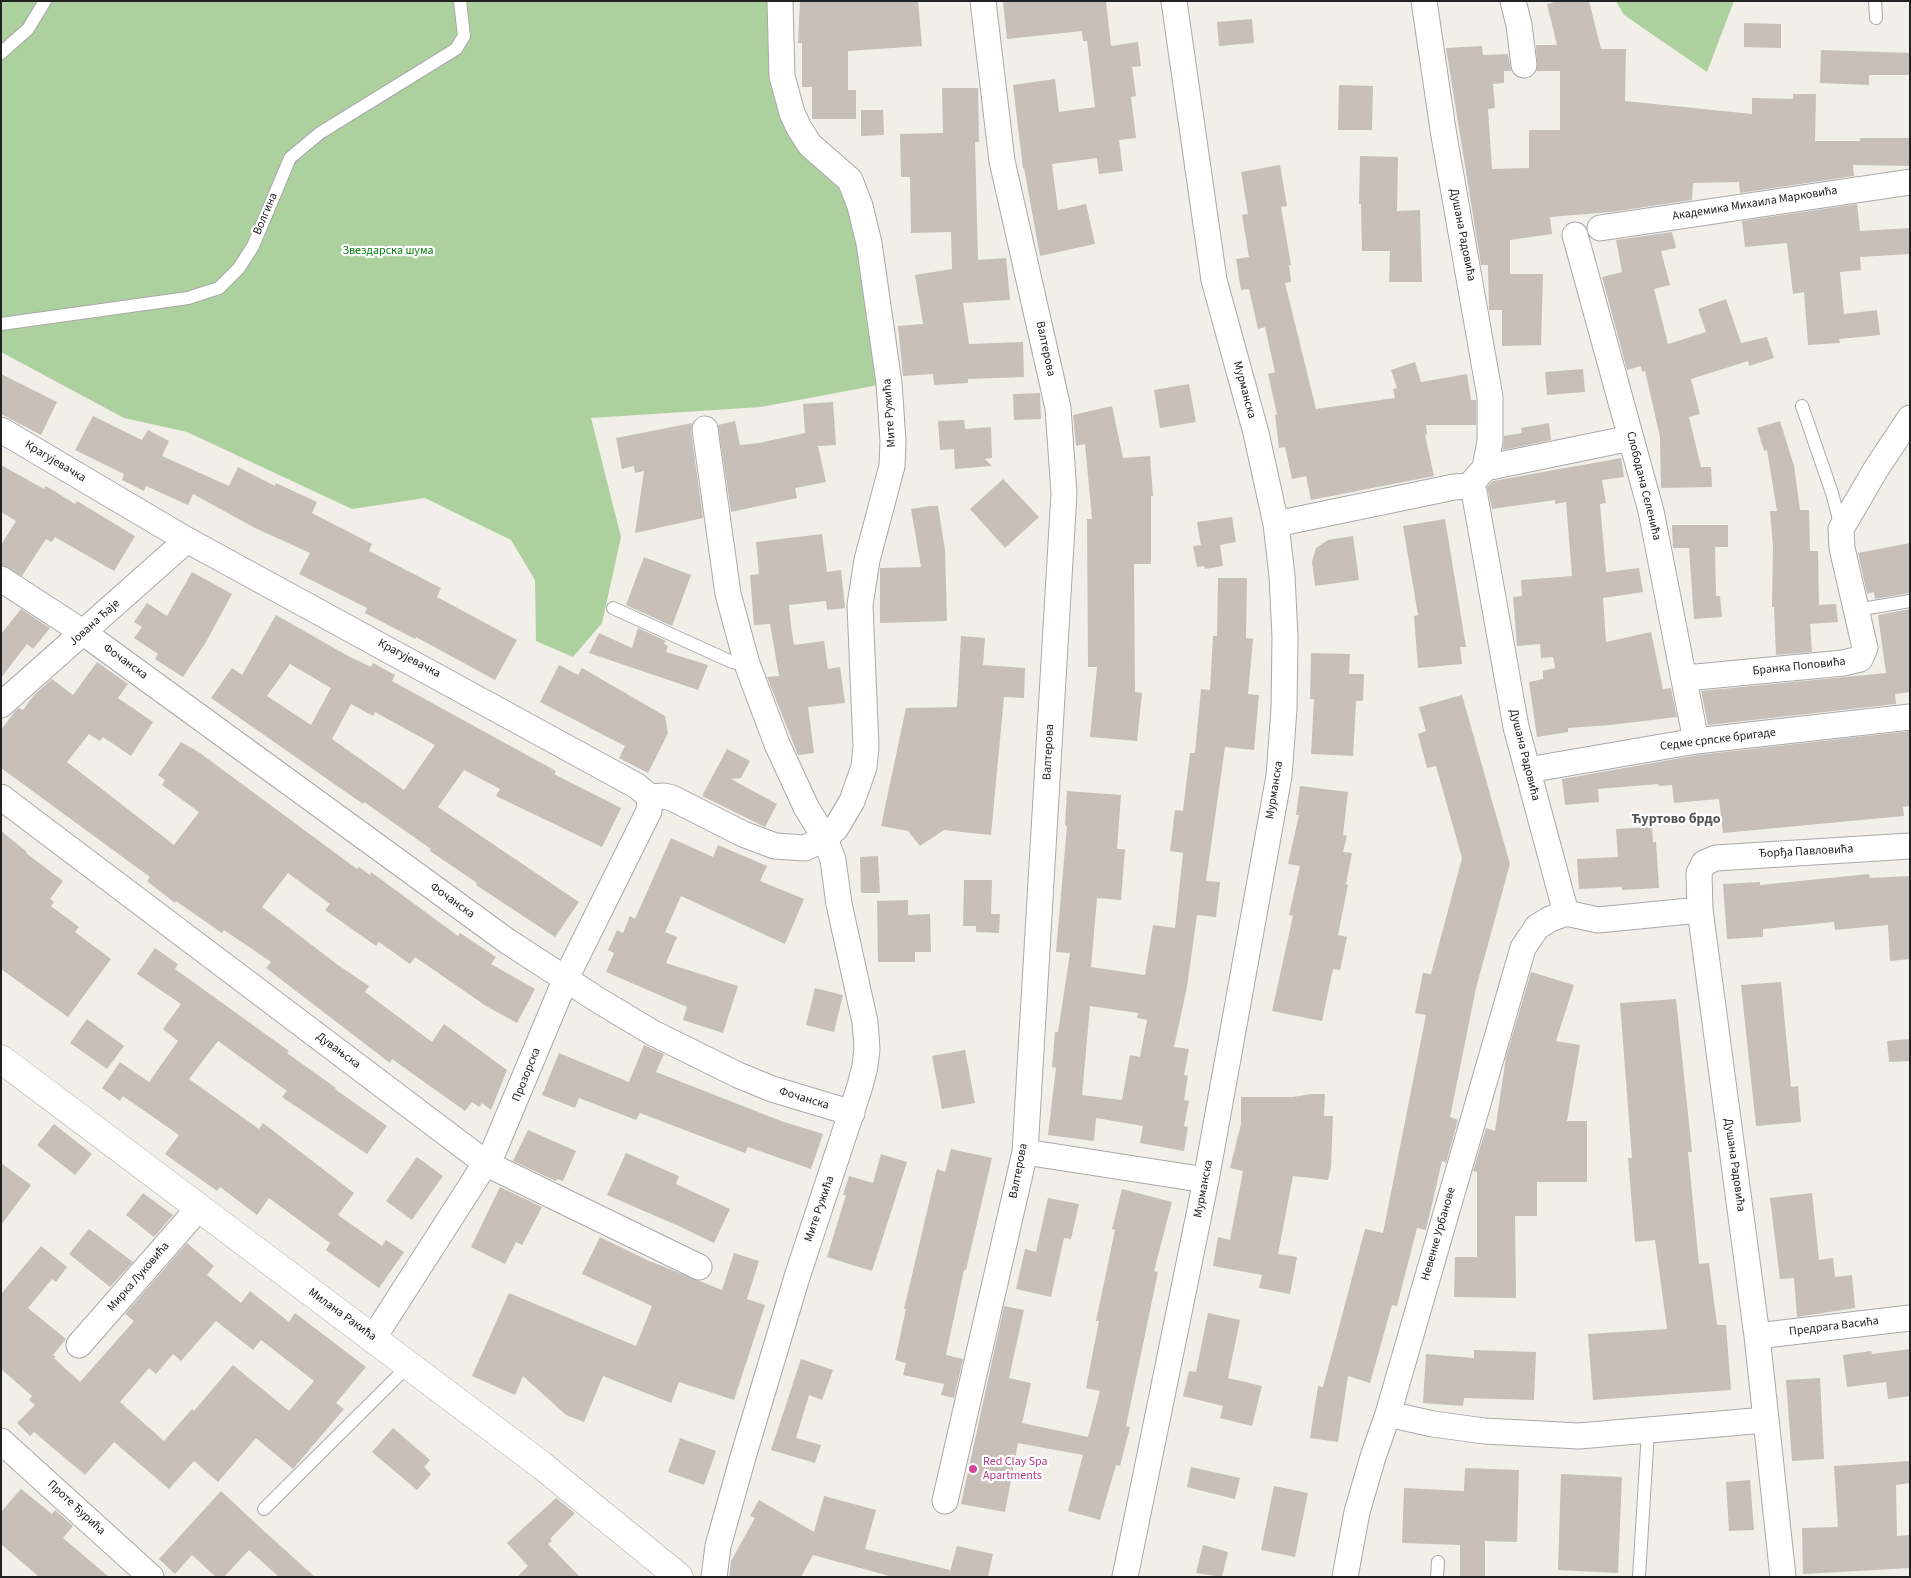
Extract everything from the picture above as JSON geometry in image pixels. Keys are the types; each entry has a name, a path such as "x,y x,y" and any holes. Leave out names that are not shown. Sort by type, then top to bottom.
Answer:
{"street":[{"name":"Мите Ружића","path":"780,1 782,76 792,113 798,128 810,145 850,180 860,206 869,244 889,383 893,440 892,466 867,560 860,605 866,746 864,767 844,816 836,828 825,838"},
{"name":"Валтерова","path":"945,1501 1025,1152 1064,493 1058,408 1002,161 983,1"},
{"name":"Мурманска","path":"1125,1577 1206,1180 1279,776 1284,708 1285,637 1282,576 1276,524 1256,433 1214,280 1174,1"},
{"name":"Душана Радовића","path":"1424,1 1444,136 1490,396 1490,440 1474,491 1510,699 1566,914"},
{"path":"1513,1 1520,25 1524,65"},
{"name":"Академика Михаила Марковића","path":"1600,228 1910,182"},
{"name":"Слободана Селенића","path":"1574,235 1651,511 1686,678 1696,741"},
{"path":"1841,529 1876,469 1910,418"},
{"name":"Мите Ружића","path":"705,429 728,594 747,664 776,744 806,807 825,838 833,860 839,904 865,1022 865,1066 852,1113 797,1277 743,1456 718,1546 714,1577"},
{"name":"Крагујевачка","path":"1,430 187,540 637,786 650,797"},
{"path":"1276,524 1454,486 1477,477 1631,438"},
{"name":"Бранка Поповића","path":"1686,678 1843,663 1860,659 1865,648 1842,548 1841,529"},
{"name":"Јована Ђаје","path":"1,706 187,540"},
{"name":"Фочанска","path":"1,580 84,633 507,941 653,1033 738,1075 772,1089 852,1113"},
{"name":"Седме српске бригаде","path":"1528,770 1696,741 1910,717"},
{"path":"650,797 664,796 672,798 743,834 775,846 805,848 825,838"},
{"name":"Дувањска","path":"1,797 487,1164 699,1268"},
{"name":"Прозорска","path":"374,1337 487,1164 504,1128 566,978 649,811 650,797"},
{"name":"Ђорђа Павловића","path":"1704,863 1716,858 1910,846"},
{"name":"Душана Радовића","path":"1704,863 1699,873 1700,910 1757,1336 1783,1577"},
{"path":"1566,914 1598,920 1700,910"},
{"name":"Невенке Урбанове","path":"1345,1577 1357,1512 1373,1456 1388,1414 1518,958 1537,927 1550,919 1566,914"},
{"name":"Милана Ракића","path":"1,1059 198,1209 374,1337 540,1464 679,1577"},
{"path":"1025,1152 1206,1180"},
{"name":"Мирка Луковића","path":"79,1345 198,1209"},
{"name":"Предрага Васића","path":"1757,1336 1910,1318"},
{"path":"1388,1414 1441,1425 1540,1435 1579,1436 1765,1420"},
{"name":"Проте Ђурића","path":"1,1440 151,1577"}],"lane":[{"path":"1,53 28,29 45,1"},
{"name":"Волгина","path":"1,324 188,298 219,288 239,268 253,246 290,158 320,133 456,49 464,36 460,1"},
{"path":"1875,1 1876,18"},
{"name":"Бранка Поповића","path":"1802,406 1832,493 1841,529"},
{"path":"1856,610 1910,601"},
{"path":"613,608 732,662 747,664"},
{"path":"264,1509 409,1365"},
{"path":"1639,1577 1648,1431"},
{"path":"1437,1577 1438,1562"}],"green space":[{"name":"Звездарска шума","path":"1,1 780,1 791,111 850,180 889,383 761,407 591,418 621,537 602,623 573,657 536,641 535,580 511,540 425,498 352,509 187,432 124,418 1,352"},
{"path":"1616,1 1734,1 1707,72 1624,15"}],"building":[{"path":"800,1 918,1 922,46 848,51 848,90 856,90 856,119 812,119 812,87 802,87 802,43 798,43"},
{"path":"1003,1 1106,1 1111,46 1138,42 1141,66 1132,67 1136,96 1131,97 1136,138 1119,140 1123,171 1099,174 1097,158 1052,164 1058,210 1086,204 1095,244 1040,256 1023,169 1013,85 1055,79 1059,112 1095,107 1087,41 1083,41 1082,31 1007,39"},
{"path":"1558,1 1589,1 1601,49 1626,49 1625,101 1752,114 1752,98 1793,99 1793,94 1816,94 1815,141 1860,141 1860,138 1910,138 1910,166 1853,165 1854,176 1740,193 1739,182 1693,183 1692,200 1611,212 1550,217 1552,234 1510,240 1510,274 1543,274 1541,345 1502,346 1502,310 1489,310 1488,265 1481,265 1446,48 1482,46 1483,55 1508,54 1511,71 1504,71 1504,83 1493,84 1495,108 1488,109 1492,169 1529,168 1529,130 1560,130 1560,71 1537,71 1536,45 1557,45 1547,4"},
{"path":"1252,19 1254,43 1219,46 1217,22"},
{"path":"1744,23 1781,24 1781,48 1744,47"},
{"path":"1821,50 1910,53 1910,75 1869,75 1869,85 1820,83"},
{"path":"1339,85 1373,86 1372,130 1338,130"},
{"path":"942,88 978,88 979,142 975,142 978,260 1006,258 1010,300 963,303 969,344 1023,342 1024,377 968,379 968,383 934,385 933,374 903,376 898,326 923,324 915,275 952,269 951,232 911,233 910,177 901,177 900,134 943,133"},
{"path":"861,110 883,110 884,135 861,136"},
{"path":"1360,156 1398,157 1397,211 1420,210 1422,282 1389,282 1390,251 1362,251 1361,204 1359,204"},
{"path":"1280,165 1287,206 1281,207 1291,265 1289,265 1291,282 1285,283 1316,409 1395,398 1393,389 1397,388 1391,370 1415,362 1421,382 1467,374 1471,400 1476,400 1476,425 1426,425 1427,434 1425,435 1434,476 1311,500 1306,476 1292,479 1285,447 1279,448 1275,415 1277,414 1268,374 1275,372 1265,327 1258,329 1249,289 1241,290 1236,259 1249,257 1242,215 1248,214 1241,172"},
{"path":"1857,204 1860,231 1910,228 1910,254 1860,257 1861,270 1840,272 1844,314 1877,310 1880,335 1839,339 1840,343 1808,345 1804,292 1793,294 1787,243 1745,247 1742,221"},
{"path":"1672,232 1676,248 1661,251 1670,285 1654,289 1668,344 1706,332 1698,309 1726,299 1741,343 1767,337 1774,358 1749,366 1748,361 1691,379 1700,414 1689,417 1701,467 1711,467 1712,487 1661,488 1660,437 1645,371 1642,372 1641,366 1627,370 1602,277 1622,272 1616,240"},
{"path":"1583,369 1585,392 1547,395 1545,372"},
{"path":"1,374 57,402 41,435 1,414"},
{"path":"1189,384 1196,422 1160,428 1154,390"},
{"path":"1040,393 1041,419 1014,420 1013,394"},
{"path":"833,402 836,445 818,446 826,482 795,488 797,498 731,512 718,425 735,421 740,445 759,443 805,433 803,404"},
{"path":"1112,406 1123,458 1150,456 1153,496 1151,496 1151,564 1134,564 1135,692 1142,693 1137,741 1090,737 1097,667 1088,667 1087,519 1092,519 1085,444 1076,446 1073,415"},
{"path":"93,416 142,440 148,430 169,441 162,456 229,486 238,467 275,486 276,483 317,502 312,513 372,544 369,551 441,588 437,597 517,640 495,680 416,637 415,639 365,613 367,608 299,574 310,553 255,528 193,494 188,505 146,486 144,491 122,480 124,474 75,450"},
{"path":"964,420 965,429 991,427 992,458 985,459 992,466 955,469 954,449 940,450 938,421"},
{"path":"1780,421 1794,466 1800,510 1809,510 1810,551 1818,551 1819,605 1836,604 1838,622 1810,624 1812,652 1776,655 1774,607 1772,607 1773,547 1770,511 1777,511 1767,450 1764,451 1757,428"},
{"path":"692,423 691,431 703,518 635,533 644,471 635,473 634,466 622,469 616,438"},
{"path":"1549,423 1551,440 1503,450 1504,436 1522,433 1521,428"},
{"path":"1621,458 1624,477 1602,480 1606,503 1600,504 1606,572 1639,568 1643,592 1603,598 1606,642 1651,632 1663,689 1671,688 1677,717 1568,728 1568,732 1537,737 1529,682 1543,679 1543,671 1555,668 1553,657 1541,658 1540,644 1517,646 1513,597 1522,596 1521,580 1572,576 1566,502 1555,504 1555,500 1492,509 1487,487 1493,481"},
{"path":"1,465 44,489 46,486 75,504 77,501 135,536 114,571 55,537 52,542 46,539 22,576 1,565 1,545 16,521 1,512"},
{"path":"1003,479 1039,517 1005,548 970,509"},
{"path":"938,506 945,550 947,621 880,623 880,568 921,567 911,509"},
{"path":"1232,517 1236,542 1220,545 1223,566 1205,569 1204,566 1197,567 1193,546 1201,545 1197,522"},
{"path":"1445,519 1466,647 1460,647 1462,664 1418,668 1414,616 1418,615 1403,526"},
{"path":"1672,525 1728,525 1728,547 1715,547 1716,596 1720,596 1722,617 1694,619 1689,548 1673,548"},
{"path":"822,534 827,572 841,570 845,608 827,610 826,601 789,605 791,626 794,645 824,641 828,669 840,667 845,703 808,707 814,753 798,755 767,677 779,676 770,624 754,625 750,575 759,574 756,542"},
{"path":"1353,536 1359,580 1315,586 1312,562 1316,548 1328,540"},
{"path":"1910,543 1910,593 1875,599 1874,592 1867,594 1858,553"},
{"path":"644,557 691,575 672,626 626,605"},
{"path":"192,572 232,594 206,642 183,677 155,659 158,654 134,638 142,627 134,622 147,603 167,616"},
{"path":"1218,578 1247,578 1246,638 1253,639 1248,694 1259,695 1254,750 1225,747 1206,881 1220,882 1216,917 1197,915 1187,987 1174,1047 1189,1049 1184,1075 1188,1076 1184,1100 1189,1101 1184,1126 1188,1127 1184,1151 1140,1143 1143,1126 1096,1118 1094,1141 1048,1135 1056,1068 1052,1067 1055,1032 1058,1032 1070,953 1056,952 1067,826 1065,826 1067,791 1121,795 1117,849 1125,849 1121,900 1097,898 1091,967 1145,975 1153,925 1175,928 1183,853 1170,851 1175,810 1183,811 1190,753 1195,753 1201,689 1210,690 1213,636 1217,636","holes":["1090,1006 1138,1013 1137,1018 1147,1020 1140,1057 1130,1055 1122,1100 1082,1095"]},
{"path":"21,609 50,628 33,649 27,644 1,678 1,634"},
{"path":"1910,609 1910,692 1895,694 1896,704 1708,725 1701,691 1886,673 1878,615"},
{"path":"276,615 348,656 371,667 373,663 395,675 392,681 556,771 554,774 621,808 602,847 496,796 500,789 464,770 438,807 579,902 555,937 476,885 477,883 430,851 431,849 211,698 232,668 242,675","holes":["290,664 331,688 311,725 267,696","351,704 373,716 375,712 435,745 404,790 332,739"]},
{"path":"638,628 666,641 664,644 668,646 666,652 708,665 698,690 589,653 599,633 632,648"},
{"path":"961,636 985,638 983,665 1025,668 1024,698 1004,697 991,835 944,830 920,846 908,831 881,826 906,708 957,707"},
{"path":"1311,653 1350,654 1349,674 1364,674 1363,701 1356,701 1353,756 1311,754 1314,699 1310,699"},
{"path":"97,662 128,684 118,698 153,722 131,756 103,737 100,741 89,734 67,762 174,845 199,812 162,785 165,780 158,775 181,742 200,753 357,869 359,867 370,875 371,872 458,936 460,933 496,957 491,964 535,989 517,1023 486,1006 415,957 410,964 379,942 376,946 325,910 330,904 288,873 262,907 338,965 369,986 365,992 432,1042 444,1024 507,1070 491,1110 482,1103 479,1107 472,1102 465,1111 392,1059 390,1063 266,968 271,962 224,930 222,933 176,901 175,903 147,881 150,877 1,768 1,730 15,711 19,708 23,710 34,695 52,679 73,695"},
{"path":"559,665 578,675 582,668 665,716 668,733 648,773 619,758 625,746 540,702"},
{"path":"1462,695 1510,864 1476,988 1450,1117 1458,1120 1446,1163 1442,1161 1426,1230 1417,1228 1397,1306 1392,1305 1370,1383 1348,1376 1338,1442 1310,1438 1318,1386 1323,1387 1365,1229 1383,1233 1426,1015 1415,1013 1423,973 1431,974 1462,858 1436,766 1427,768 1418,734 1426,731 1419,707"},
{"path":"1910,731 1910,806 1903,807 1904,816 1723,833 1719,799 1674,803 1672,785 1659,786 1658,784 1598,789 1599,802 1565,805 1562,779 1698,755"},
{"path":"727,749 750,761 741,778 731,779 777,804 765,827 702,796"},
{"path":"1300,786 1348,792 1343,835 1347,836 1343,852 1352,853 1338,935 1347,937 1340,970 1333,969 1322,1021 1272,1011 1293,916 1289,915 1300,866 1288,864 1299,815 1296,815"},
{"path":"1652,827 1653,842 1656,842 1659,888 1622,890 1622,887 1579,889 1577,859 1618,857 1616,829"},
{"path":"1,831 63,881 50,899 54,902 51,906 79,927 75,932 111,959 68,1017 1,969"},
{"path":"671,838 713,857 718,845 767,866 760,881 804,899 785,944 681,896 665,932 677,937 666,963 738,986 723,1033 683,1020 687,1007 606,972 614,953 608,950 617,930 623,933 630,916 635,919"},
{"path":"878,856 880,893 861,893 860,857"},
{"path":"1869,874 1870,878 1910,876 1910,959 1890,961 1888,925 1835,930 1834,922 1763,929 1763,937 1727,939 1723,884 1760,882 1760,885"},
{"path":"964,880 992,880 991,914 1000,914 999,933 976,932 976,926 963,926"},
{"path":"908,900 908,915 930,914 931,952 915,952 915,962 878,962 877,901"},
{"path":"155,948 178,964 175,969 289,1051 287,1053 387,1126 367,1154 282,1097 287,1091 218,1041 189,1079 259,1129 263,1123 354,1193 338,1215 382,1246 386,1240 404,1252 379,1288 326,1250 330,1243 269,1198 257,1215 220,1187 217,1191 165,1154 179,1135 123,1096 120,1101 102,1088 120,1062 149,1082 178,1041 163,1029 181,1004 137,974"},
{"path":"1531,972 1574,985 1556,1041 1580,1045 1567,1121 1587,1121 1587,1182 1537,1182 1537,1216 1515,1216 1516,1298 1454,1297 1455,1257 1477,1257 1477,1172 1473,1171 1486,1128 1495,1131 1506,1057"},
{"path":"1781,982 1791,1087 1798,1086 1801,1122 1756,1126 1741,985"},
{"path":"815,988 843,995 834,1032 806,1025"},
{"path":"1676,999 1692,1152 1688,1152 1699,1264 1709,1263 1717,1325 1726,1325 1731,1390 1593,1400 1588,1334 1667,1329 1655,1240 1635,1242 1628,1158 1632,1158 1620,1003"},
{"path":"87,1019 124,1046 107,1069 70,1043"},
{"path":"1910,1039 1910,1061 1889,1062 1887,1041"},
{"path":"644,1045 664,1054 656,1072 781,1121 823,1134 811,1169 748,1147 745,1153 640,1113 636,1120 579,1098 575,1108 542,1095 559,1053 629,1082"},
{"path":"965,1050 975,1103 942,1109 932,1056"},
{"path":"1325,1094 1324,1116 1333,1116 1331,1167 1328,1180 1293,1176 1278,1254 1297,1257 1290,1294 1259,1288 1262,1275 1213,1266 1218,1237 1230,1240 1243,1171 1230,1168 1241,1124 1241,1097 1293,1097"},
{"path":"54,1124 92,1154 75,1175 37,1145"},
{"path":"528,1130 576,1151 563,1181 557,1179 556,1181 513,1161"},
{"path":"951,1149 992,1158 966,1270 964,1270 946,1355 963,1359 954,1398 941,1395 944,1384 903,1375 906,1363 895,1360 906,1309 904,1309 937,1169 945,1172"},
{"path":"626,1153 679,1176 676,1184 730,1209 714,1243 607,1195"},
{"path":"881,1154 907,1162 872,1271 827,1257 846,1195 843,1195 849,1176 873,1183"},
{"path":"417,1157 443,1176 412,1220 386,1201"},
{"path":"1,1163 31,1185 1,1225"},
{"path":"500,1187 542,1207 522,1245 516,1242 505,1264 471,1247"},
{"path":"1122,1189 1172,1202 1154,1271 1158,1272 1126,1426 1130,1427 1120,1466 1116,1465 1100,1520 1068,1511 1083,1455 1018,1443 1005,1512 961,1504 1004,1306 1024,1310 1009,1378 1031,1383 1022,1423 1088,1437 1100,1391 1086,1388 1099,1321 1096,1321 1115,1230 1112,1229"},
{"path":"143,1193 173,1215 154,1237 126,1215"},
{"path":"1812,1193 1819,1260 1833,1258 1835,1277 1852,1275 1855,1308 1797,1317 1794,1278 1780,1279 1770,1198"},
{"path":"1048,1198 1079,1204 1071,1239 1064,1238 1051,1297 1016,1289 1025,1249 1036,1252"},
{"path":"89,1229 133,1262 110,1287 69,1254"},
{"path":"600,1237 647,1260 722,1290 734,1253 759,1261 747,1299 765,1305 734,1400 679,1382 671,1403 603,1376 584,1422 566,1415 523,1376 515,1395 472,1376 509,1293 636,1346 652,1306 582,1274"},
{"path":"187,1243 214,1266 207,1275 241,1303 250,1291 289,1322 295,1313 366,1367 336,1403 344,1409 293,1469 256,1438 218,1482 194,1461 169,1489 114,1442 85,1475 34,1432 30,1436 17,1423 35,1405 29,1400 32,1396 1,1369 1,1294 41,1246 67,1267 56,1282 52,1279 28,1308 66,1339 53,1355 80,1382 134,1321 125,1314","holes":["216,1321 253,1350 261,1340 314,1381 289,1411 233,1365 194,1411 192,1409 164,1441 120,1402 149,1368 156,1374 173,1354 181,1361"]},
{"path":"1208,1313 1240,1320 1228,1378 1262,1386 1252,1426 1220,1418 1223,1406 1183,1396 1189,1371 1196,1372"},
{"path":"1910,1349 1910,1396 1888,1399 1886,1382 1847,1387 1843,1355 1871,1351 1872,1354"},
{"path":"1474,1350 1536,1352 1534,1400 1464,1398 1463,1406 1423,1403 1426,1354 1474,1358"},
{"path":"801,1359 833,1370 822,1400 809,1395 796,1438 821,1445 815,1463 771,1450"},
{"path":"1820,1378 1824,1459 1792,1461 1786,1380"},
{"path":"393,1428 430,1460 424,1467 431,1474 417,1490 372,1452"},
{"path":"680,1438 716,1451 704,1485 668,1472"},
{"path":"1910,1461 1910,1483 1896,1485 1897,1536 1910,1535 1910,1568 1803,1574 1802,1528 1838,1527 1834,1466"},
{"path":"1191,1467 1240,1478 1235,1499 1187,1487"},
{"path":"1465,1468 1519,1470 1517,1542 1485,1541 1485,1577 1460,1577 1460,1545 1402,1543 1404,1488 1464,1491"},
{"path":"1561,1474 1622,1477 1618,1573 1558,1570"},
{"path":"1750,1480 1754,1530 1729,1531 1726,1482"},
{"path":"1274,1486 1308,1493 1295,1557 1261,1550"},
{"path":"21,1489 52,1514 55,1510 73,1526 63,1538 109,1577 39,1577 1,1544 1,1512"},
{"path":"221,1491 315,1577 279,1577 249,1550 224,1577 216,1577 192,1555 175,1574 159,1559"},
{"path":"824,1496 876,1510 865,1549 950,1570 949,1575 957,1546 993,1554 988,1577 893,1577 813,1555 801,1577 729,1577 731,1561 755,1518 750,1516 759,1500 814,1532"},
{"path":"556,1498 575,1513 550,1539 552,1541 548,1544 580,1577 517,1577 528,1566 507,1543"},
{"path":"1203,1545 1228,1552 1222,1577 1196,1573"}],"place":[{"name":"Red Clay Spa Apartments","path":"973,1469"}],"district":[{"name":"Ћуртово брдо","path":"1676,820"}]}
